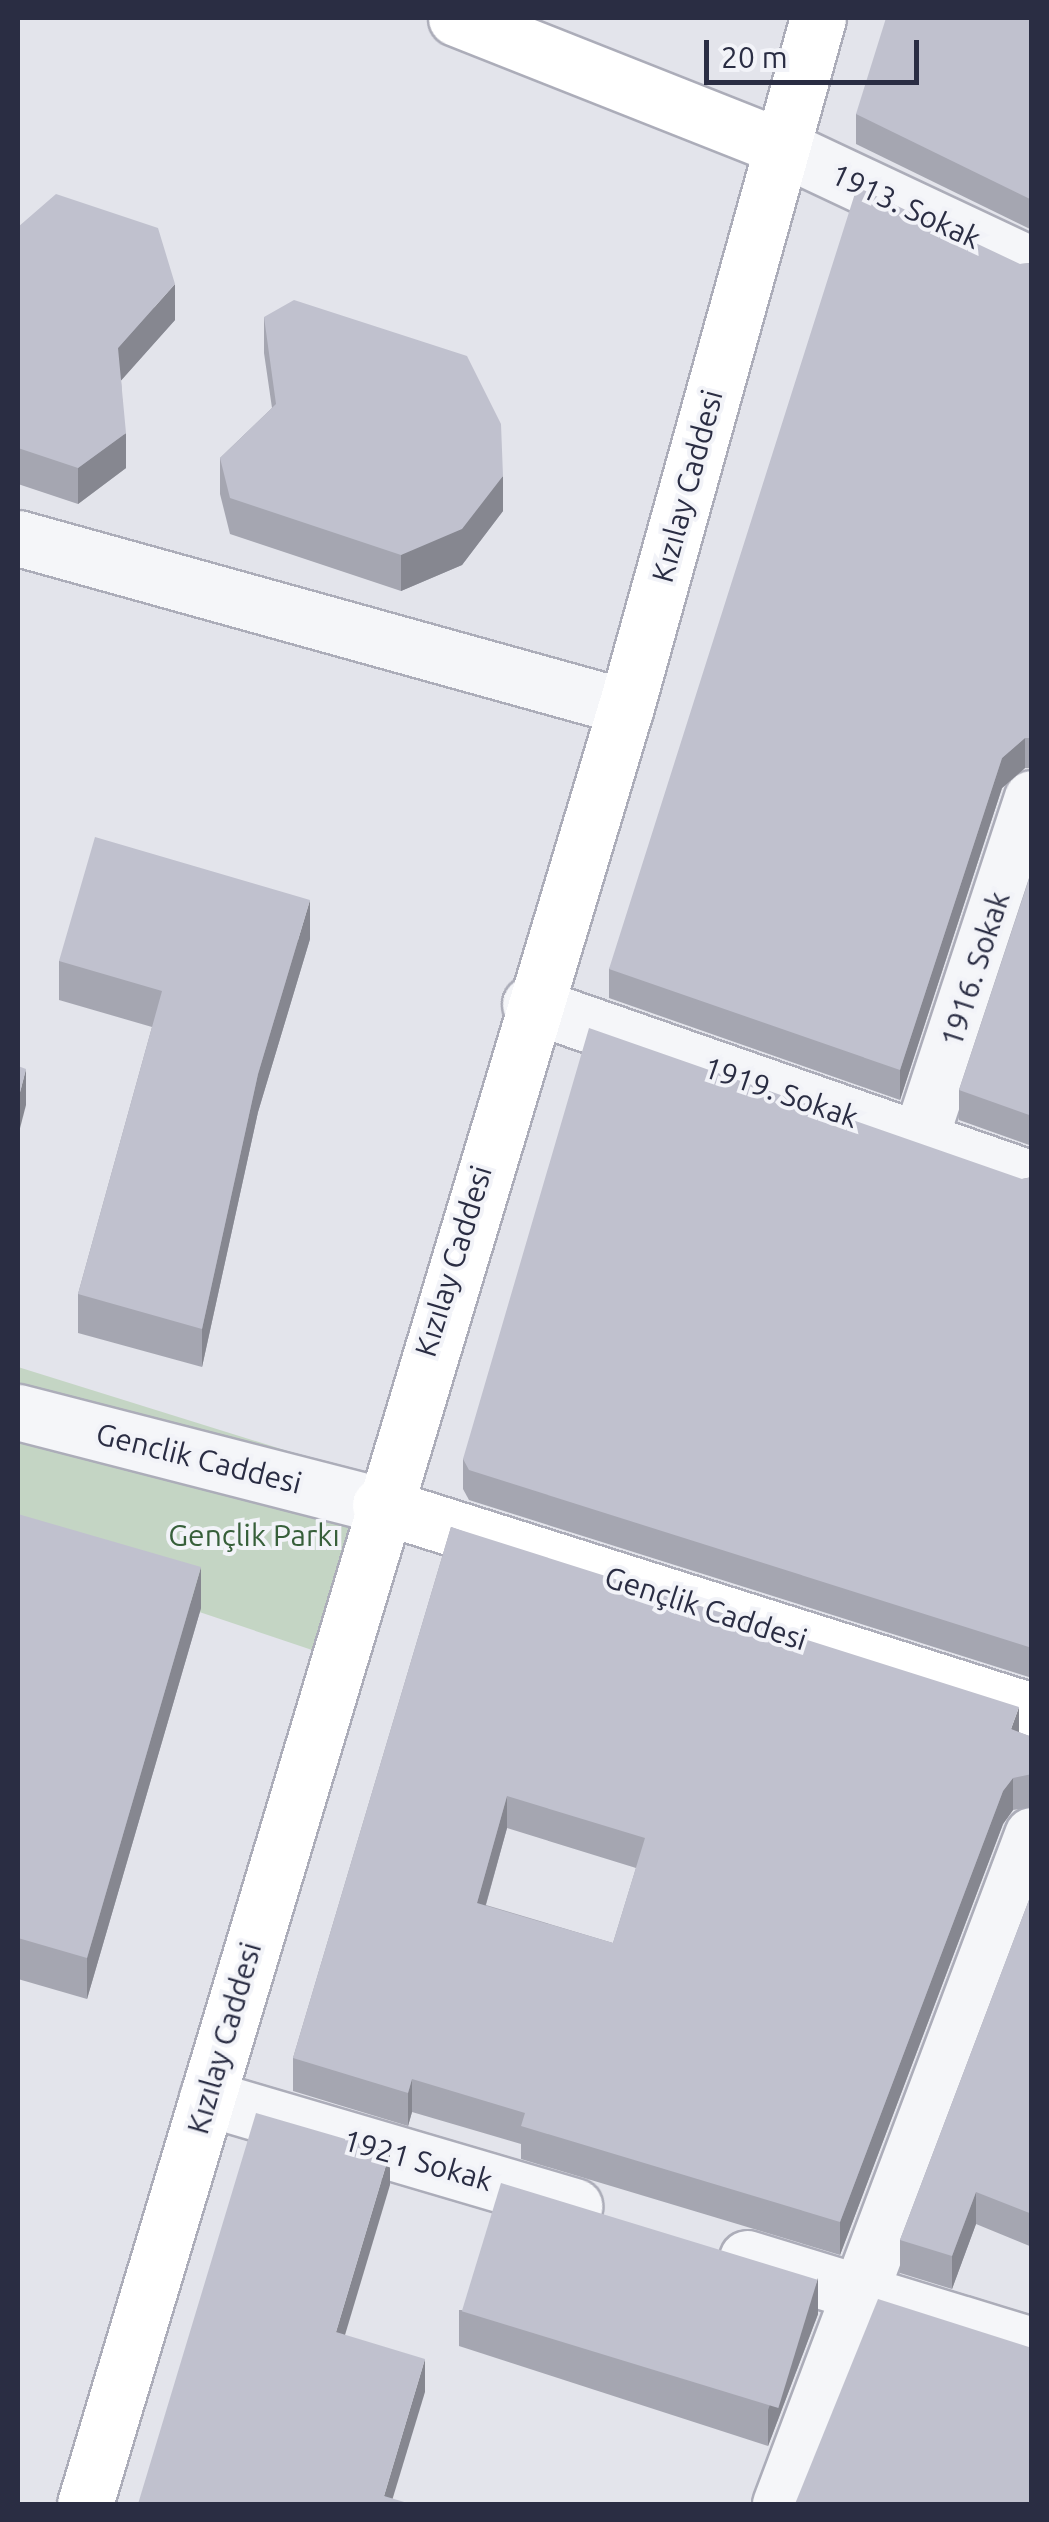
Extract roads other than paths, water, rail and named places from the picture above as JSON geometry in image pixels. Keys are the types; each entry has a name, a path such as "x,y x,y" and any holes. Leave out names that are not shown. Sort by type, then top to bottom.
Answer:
{"street":[{"path":"456,18 781,147"},
{"name":"Kızılay Caddesi","path":"84,2504 530,1004 626,707 818,18"},
{"name":"1913. Sokak","path":"781,147 1032,265"},
{"path":"18,538 626,707"},
{"name":"1916. Sokak","path":"919,1140 1032,798"},
{"name":"1919. Sokak","path":"530,1004 1032,1179"},
{"name":"Genclik Caddesi","path":"18,1412 380,1505"},
{"name":"Gençlik Caddesi","path":"380,1505 1032,1711"},
{"path":"780,2504 856,2290 1032,1836"},
{"name":"1921 Sokak","path":"207,2098 628,2222"},
{"path":"704,2245 1032,2345"}],"park label":[{"name":"Gençlik Parkı","path":"254,1535"}]}
